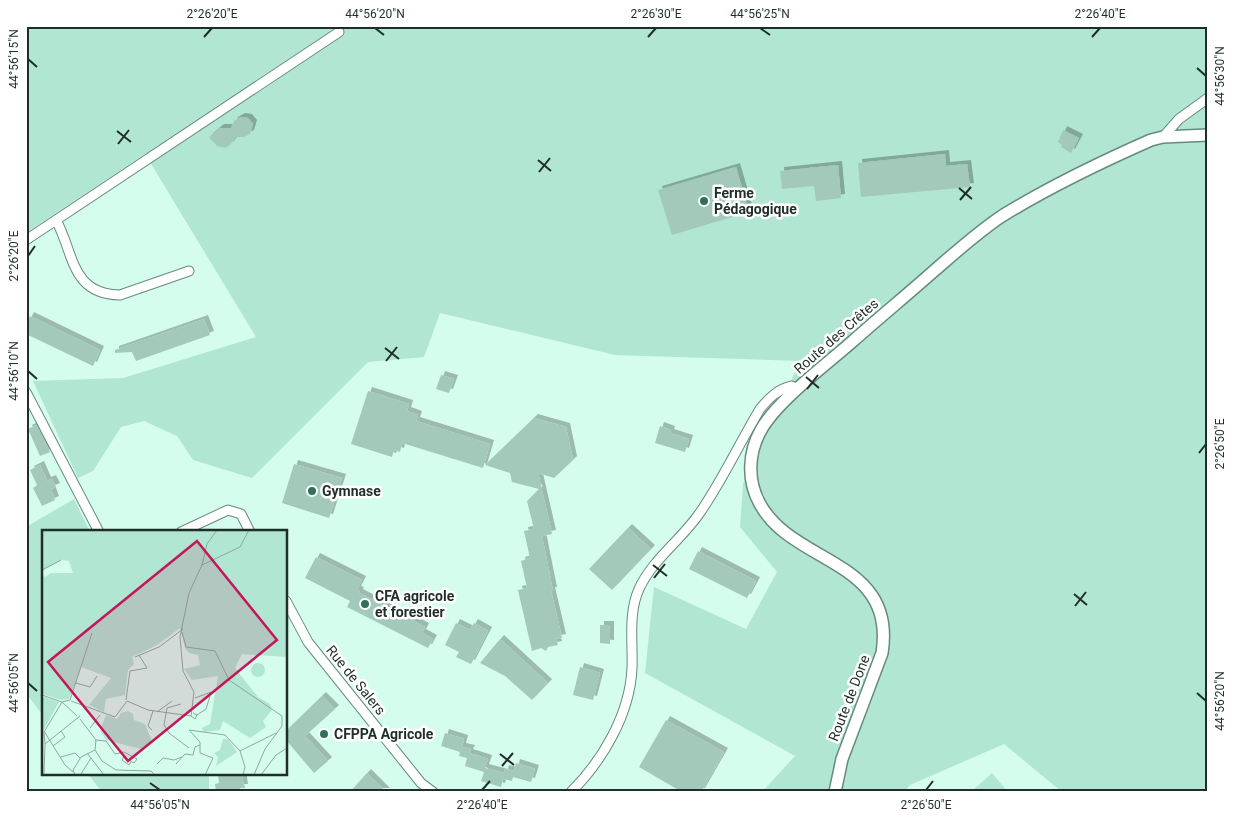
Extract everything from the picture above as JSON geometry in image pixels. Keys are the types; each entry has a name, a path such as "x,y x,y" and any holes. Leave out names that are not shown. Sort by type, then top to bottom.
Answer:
{"street":[{"path":"26,240 339,32"},
{"path":"1163,137 1179,119 1208,98"},
{"name":"Route des Crêtes","path":"571,792 603,751 624,708 632,669 633,617 639,589 653,568 700,513 760,409 770,398 785,388 792,386 797,389 989,225 1066,181 1136,146 1163,137 1208,135"},
{"path":"56,220 64,234 73,266 79,278 94,288 110,295 120,295 188,271"},
{"name":"Route de Done","path":"797,389 770,417 756,440 751,460 752,482 756,496 766,513 782,530 853,575 872,597 878,609 884,630 884,640 878,669 842,759 835,792"},
{"path":"26,392 98,530"},
{"path":"185,530 228,510 241,514 249,530"},
{"name":"Rue de Salers","path":"288,605 308,642 405,764 421,783 433,792"}],"green space":[{"path":"26,26 1208,26 1208,792 1062,792 1004,744 910,785 904,792 762,792 795,756 645,673 654,587 746,629 777,572 740,527 743,484 800,361 615,355 440,313 424,357 368,362 252,478 193,460 177,436 144,421 121,427 93,471 78,478 33,381 123,378 256,337 145,154 26,233"},
{"path":"74,499 89,530 42,530 42,714 26,693 26,527"},
{"path":"992,773 1008,792 971,792"},
{"path":"90,776 209,776 209,792 102,792"}],"building":[{"path":"241,117 248,118 253,124 250,134 244,137 236,137 225,148 217,146 209,137 220,128 231,128 234,121"},
{"path":"1063,130 1079,138 1071,153 1061,147 1062,145 1058,142"},
{"path":"945,154 946,166 967,164 970,187 861,197 858,163"},
{"path":"838,165 841,198 816,201 814,186 782,189 780,171"},
{"name":"Ferme Pédagogique","path":"736,167 749,212 672,235 658,190"},
{"path":"30,316 100,350 93,366 26,334 26,324"},
{"path":"204,319 210,335 136,361 132,352 115,353 115,350"},
{"path":"441,375 454,379 449,393 436,389"},
{"path":"368,391 409,404 407,411 418,415 416,421 490,444 483,468 402,443 400,452 394,450 392,457 351,444"},
{"path":"534,418 566,427 573,460 554,478 538,473 552,534 542,536 553,591 551,591 562,638 556,639 558,645 548,647 546,651 541,648 532,651 518,590 527,588 521,561 530,558 524,531 534,529 527,501 539,489 512,482 510,473 485,465"},
{"path":"36,425 50,452 40,456 28,429"},
{"path":"660,426 671,430 670,433 689,439 685,452 655,443"},
{"name":"Gymnase","path":"294,464 342,478 329,518 282,503"},
{"path":"40,465 47,481 52,479 56,487 51,489 55,500 42,506 33,488 37,485 30,470"},
{"path":"628,528 651,549 612,590 589,569"},
{"path":"698,551 756,581 747,598 689,569"},
{"name":"CFA agricole et forestier","path":"316,557 362,580 357,590 360,591 359,593 425,627 422,633 433,639 428,648 347,607 350,601 305,578"},
{"path":"456,623 470,630 474,623 488,631 471,664 456,657 459,652 445,645"},
{"path":"600,625 610,625 610,644 600,643"},
{"path":"500,639 548,683 532,700 505,676 480,663"},
{"path":"580,667 600,673 593,700 573,695"},
{"path":"322,696 335,709 305,736 328,761 314,773 288,742 288,729"},
{"path":"666,720 724,752 701,792 682,792 639,767"},
{"path":"445,733 464,739 462,747 471,749 469,753 488,759 485,768 504,773 505,769 514,771 516,763 535,769 531,782 513,777 512,781 503,779 501,787 481,781 484,772 465,766 467,758 459,756 460,752 441,746"},
{"path":"367,773 386,792 350,792"},
{"path":"218,776 242,776 244,788 240,788 241,792 216,792 215,784 219,783"}],"place":[{"name":"Ferme Pédagogique","path":"704,201"},
{"name":"Gymnase","path":"312,491"},
{"name":"CFA agricole et forestier","path":"365,604"},
{"name":"CFPPA Agricole","path":"324,734"}]}
